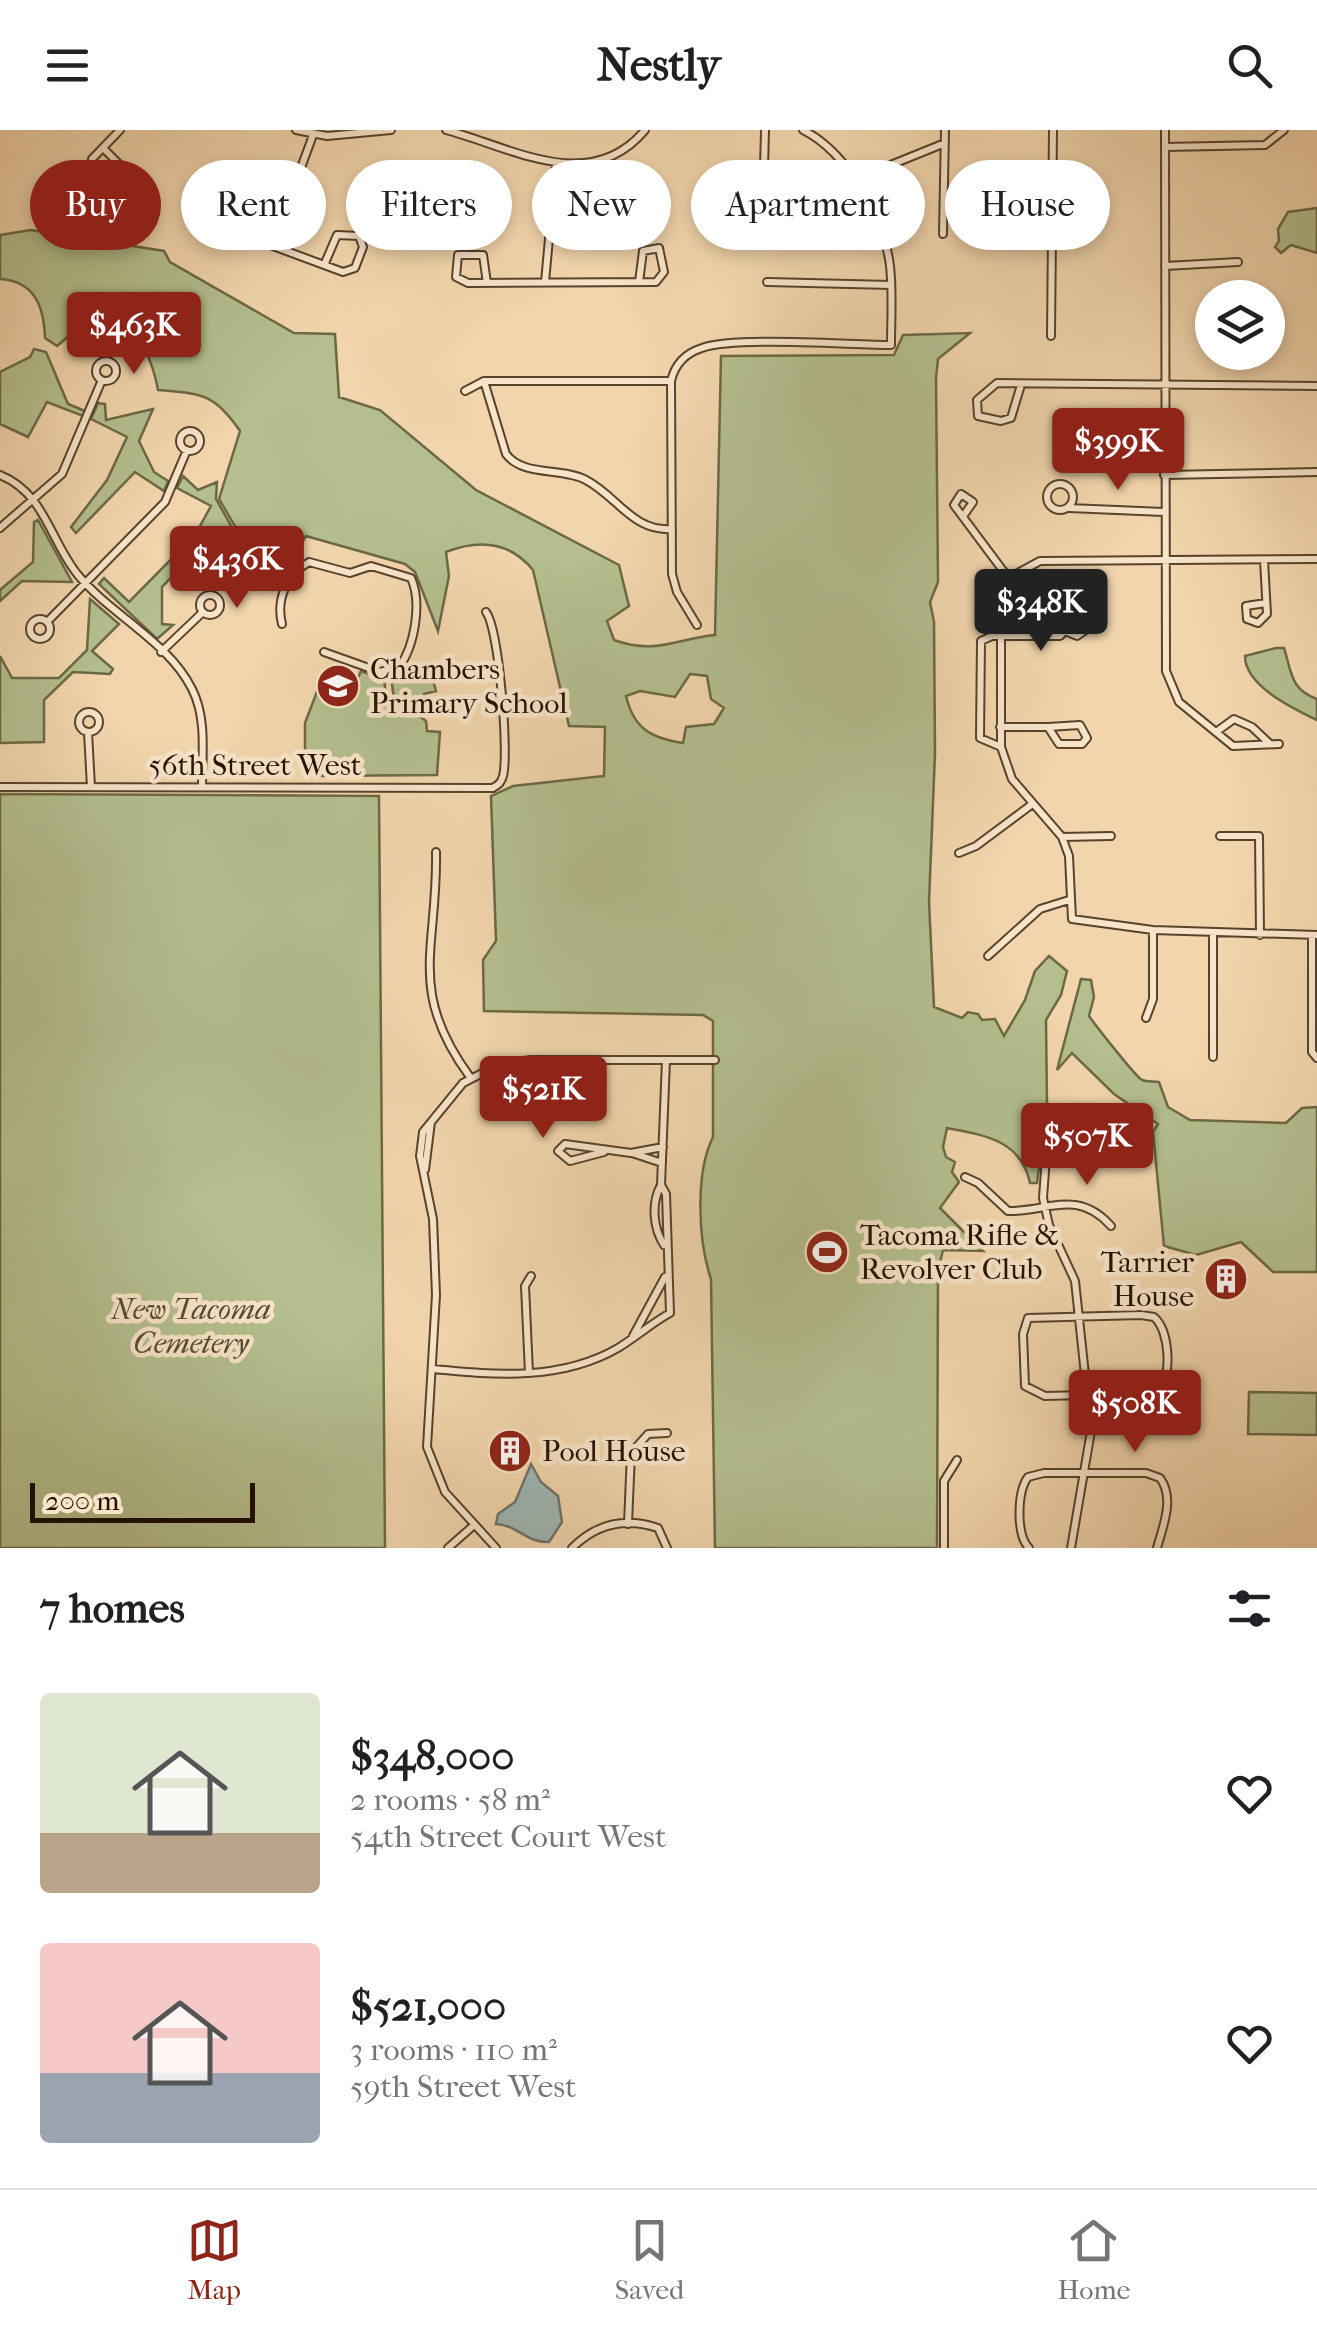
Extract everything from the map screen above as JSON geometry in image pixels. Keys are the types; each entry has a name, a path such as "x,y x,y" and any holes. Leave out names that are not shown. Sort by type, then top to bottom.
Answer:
{"street":[{"path":"103,148 120,165 111,180 105,180 93,167 92,159 120,130"},
{"path":"296,130 313,135 391,130"},
{"path":"446,130 504,152 546,160"},
{"path":"598,160 610,157 645,130"},
{"path":"764,160 765,130"},
{"path":"803,130 828,144 841,160"},
{"path":"943,234 945,130"},
{"path":"1051,336 1053,130"},
{"path":"1165,130 1164,560 1168,680 1179,702 1233,746 1274,744 1234,719 1216,732"},
{"path":"1165,146 1266,145 1283,133"},
{"path":"304,160 313,135"},
{"path":"904,160 946,143"},
{"path":"203,194 217,201 218,226 198,217 198,198 203,194"},
{"path":"288,250 325,264 352,271 362,248 359,236 337,235 325,264"},
{"path":"487,283 483,255 458,256 459,282 487,283 639,282 662,280 664,254 659,248 643,251 639,282"},
{"path":"545,282 548,250"},
{"path":"698,625 674,583 671,381 681,361 706,346 891,346 891,285 885,250"},
{"path":"1165,266 1238,262"},
{"path":"767,282 891,285"},
{"path":"0,528 36,500 67,466 102,380"},
{"path":"465,391 484,382 671,381"},
{"path":"484,382 506,454 513,463 578,476 641,525 672,529"},
{"path":"1021,385 1012,418 1001,421 978,416 976,402 990,385 1021,385 1164,386 1317,386"},
{"path":"46,622 87,585 165,502 186,450"},
{"path":"1164,475 1317,472"},
{"path":"0,475 36,500 66,557 87,585 183,674 197,702 202,787"},
{"path":"1069,508 1074,500 1066,486 1050,487 1046,494 1060,510 1164,512"},
{"path":"964,515 1010,580"},
{"path":"1316,1058 1315,935 1213,934 1072,919 1069,856 1062,836 1031,805 1006,771 1000,727 1001,602 1010,580 1020,571 1040,561 1317,559"},
{"path":"1264,560 1266,603"},
{"path":"282,624 278,602 294,574 309,562 350,574 371,566 411,578 416,611 408,654 399,666 380,672 324,652"},
{"path":"1001,747 984,741 979,724 981,640 1060,636 1068,613 1080,611 1086,616 1088,629 1082,635 1064,631"},
{"path":"161,652 203,612"},
{"name":"56th Street West","path":"0,786 498,785 504,775 497,636 486,612"},
{"path":"1000,727 1080,725 1087,738 1082,744 1058,744 1048,727"},
{"path":"88,732 91,787"},
{"path":"959,853 976,846 1031,805"},
{"path":"1062,836 1111,836"},
{"path":"1220,836 1259,836 1260,936"},
{"path":"436,852 428,986 442,1035 470,1077"},
{"path":"988,956 1040,909 1070,900"},
{"path":"1146,1018 1153,998 1153,930"},
{"path":"1213,934 1213,1057"},
{"path":"496,1548 445,1492 429,1456 426,1433 433,1369 436,1267 419,1148 431,1122 470,1077 520,1060 715,1060"},
{"path":"433,1369 529,1373 581,1365 631,1339 670,1312 664,1246 666,1194 660,1185 666,1060"},
{"path":"1071,1548 1090,1431 1072,1270 1052,1233 1044,1204 1043,1173 1056,1115 1063,1108 1079,1108 1110,1140"},
{"path":"604,1152 570,1162 558,1151 573,1144 604,1152 631,1153 662,1147"},
{"path":"631,1153 662,1163"},
{"path":"965,1178 978,1183 1008,1211 1044,1204 1084,1206 1111,1226"},
{"path":"529,1373 525,1286 531,1276"},
{"path":"631,1339 666,1276"},
{"path":"1080,1316 1157,1319 1163,1327 1166,1366 1162,1390 1045,1396 1030,1392 1023,1375 1023,1326 1028,1318 1080,1316"},
{"path":"628,1524 630,1453 648,1434 667,1433"},
{"path":"944,1548 944,1481 957,1460"},
{"path":"1027,1546 1021,1525 1024,1480 1040,1473 1151,1474 1165,1483 1166,1517 1157,1548"},
{"path":"572,1548 600,1526 628,1524 658,1528 667,1548"},
{"path":"448,1548 473,1526"}],"green space":[{"path":"1317,208 1317,253 1291,245 1281,253 1275,247 1278,229 1288,212"},
{"path":"30,230 30,250 164,251 170,262 294,333 335,334 339,397 380,410 476,490 619,565 629,606 607,621 614,640 642,646 715,635 721,356 894,355 903,335 970,333 938,359 936,378 938,582 930,602 934,622 935,753 929,902 934,1007 962,1018 968,1012 978,1014 982,1020 995,1019 1004,1036 1025,1000 1035,971 1049,956 1067,971 1061,995 1046,1020 1047,1106 1037,1183 1030,1183 1018,1157 999,1142 947,1128 943,1147 946,1157 955,1162 952,1172 959,1182 940,1208 983,1251 943,1250 938,1271 937,1548 715,1548 711,1279 700,1207 703,1169 713,1137 713,1021 703,1015 484,1011 483,960 496,941 491,796 513,786 604,776 605,727 569,726 533,570 514,554 493,546 470,545 446,552 449,576 438,631 415,572 405,564 306,536 291,560 278,554 266,579 219,499 240,431 231,418 206,398 158,390 138,338 118,322 89,322 57,346 45,338 40,306 29,290 0,279 0,235","holes":["690,674 707,676 711,699 724,708 714,724 686,727 683,743 646,730 634,717 626,696 640,691 675,697"]},
{"path":"34,349 46,352 68,404 85,411 83,416 47,402 28,437 0,424 0,372 30,357"},
{"path":"98,403 105,404 106,420 153,409 139,441 154,472 168,481 164,491 135,472 76,533 71,527 107,480 127,437 91,419"},
{"path":"1081,423 1151,424 1150,470 1106,469 1082,436"},
{"path":"183,476 198,490 217,482 216,499 264,584 258,587 231,558 191,557 162,587 162,624 173,625 157,639 99,584 104,578 129,602 195,535 211,506 177,488"},
{"path":"38,520 72,582 22,581 0,601 0,590 33,562 34,522"},
{"path":"90,599 119,624 92,651 113,669 110,674 73,672 44,700 44,742 0,743 0,656 12,678 59,678 87,650"},
{"path":"1284,648 1297,685 1317,699 1317,720 1272,695 1247,667 1245,656"},
{"path":"429,665 436,691 424,694 416,714 426,721 427,731 440,732 437,775 311,776 305,769 305,723 324,673 355,684 361,671 384,679 387,703 405,716 411,711 394,699 392,684 399,674"},
{"name":"New Tacoma Cemetery","path":"0,794 379,796 385,1548 0,1548"},
{"path":"1081,979 1091,980 1094,997 1089,1016 1099,1030 1138,1077 1159,1082 1168,1107 1190,1120 1286,1123 1302,1108 1317,1107 1317,1272 1273,1272 1241,1242 1196,1255 1164,1246 1153,1132 1158,1124 1114,1094 1072,1053 1057,1070"},
{"path":"1249,1392 1317,1393 1317,1435 1248,1434"}],"water":[{"path":"531,1464 541,1482 558,1496 562,1522 549,1542 496,1524 498,1514 515,1502"}],"place":[{"name":"Chambers Primary School","path":"338,686"},
{"name":"Tacoma Rifle & Revolver Club","path":"827,1252"},
{"name":"Tarrier House","path":"1226,1279"},
{"name":"Pool House","path":"510,1451"}]}
